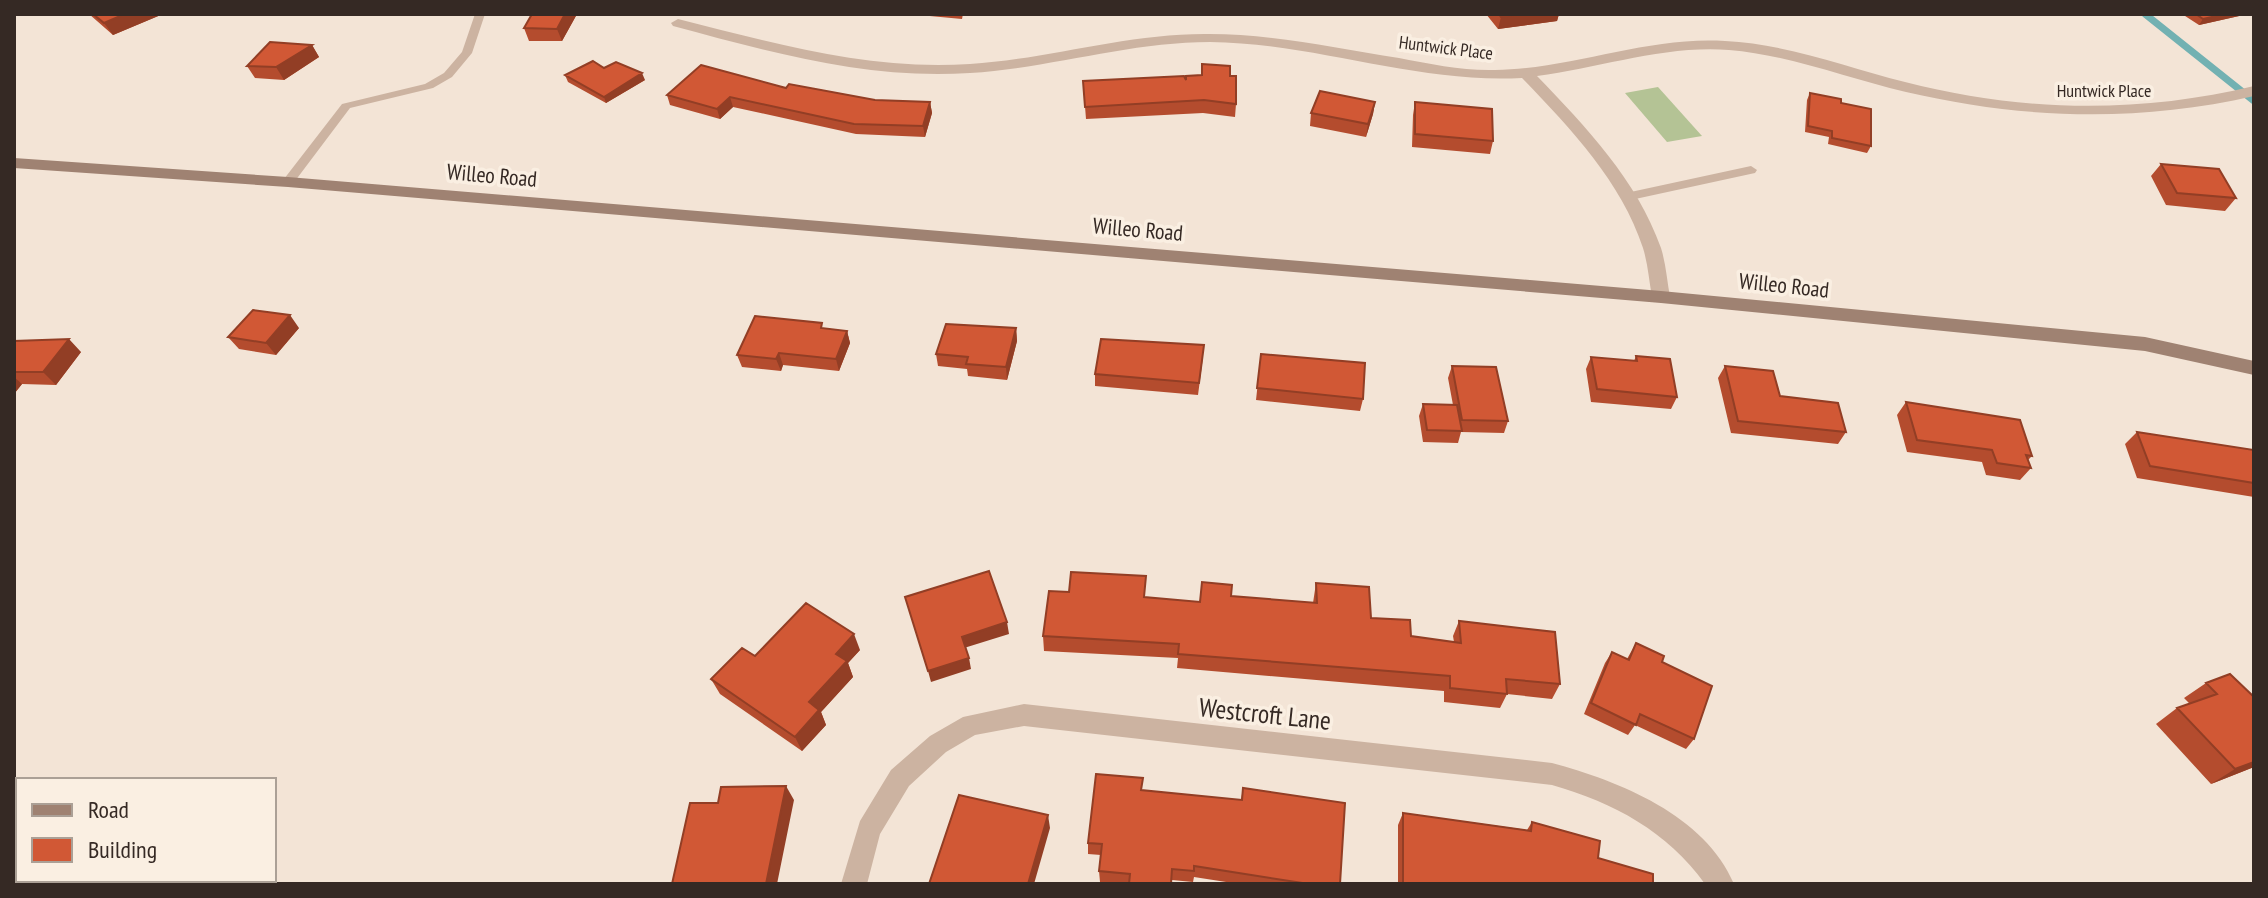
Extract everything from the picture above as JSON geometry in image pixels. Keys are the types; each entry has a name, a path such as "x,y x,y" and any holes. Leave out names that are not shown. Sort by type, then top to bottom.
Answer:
{"street":[{"name":"Huntwick Place","path":"678,23 815,60 887,70 974,68 1128,43 1206,38 1291,44 1461,73 1526,74 1648,47 1712,45 1783,53 1944,96 2048,111 2161,111 2207,104 2254,91"},
{"path":"1526,74 1596,151 1626,197 1652,249 1661,297"},
{"name":"Willeo Road","path":"14,163 288,182 1661,297 2145,344 2254,368"},
{"name":"Westcroft Lane","path":"854,884 869,830 900,778 938,744 971,725 1024,715 1552,774 1591,784 1626,798 1656,817 1691,847 1721,884"}],"lane":[{"path":"288,182 346,106 429,86 448,75 467,53 480,14"},
{"path":"1626,197 1751,170"}],"green space":[{"path":"1658,87 1702,136 1667,142 1625,93"}],"building":[{"path":"93,14 125,14 104,23"},
{"path":"532,14 565,14 557,29 524,28"},
{"path":"2196,14 2225,14 2203,19"},
{"path":"270,42 312,45 276,67 247,66"},
{"path":"593,61 604,68 616,62 642,73 604,97 565,75"},
{"path":"1202,64 1230,66 1230,76 1236,76 1236,104 1204,100 1085,107 1083,81 1184,76 1186,80 1186,76 1202,75"},
{"path":"701,65 786,88 789,84 875,100 930,102 923,126 854,124 730,97 717,109 667,95"},
{"path":"1320,91 1375,102 1368,124 1311,113"},
{"path":"1810,93 1871,109 1871,146 1832,138 1832,131 1808,126"},
{"path":"1415,102 1492,109 1493,141 1415,134"},
{"path":"2161,164 2219,169 2236,198 2177,193"},
{"path":"253,310 290,315 266,343 228,337"},
{"path":"755,316 822,323 821,328 847,331 836,359 779,353 776,359 737,355"},
{"path":"946,324 1016,328 1006,367 966,364 968,357 936,354"},
{"path":"69,339 43,372 14,372 14,341"},
{"path":"1101,339 1204,345 1199,383 1095,374"},
{"path":"1261,354 1365,363 1363,399 1257,388"},
{"path":"1636,356 1670,359 1677,397 1597,389 1591,357 1637,361"},
{"path":"1452,366 1496,367 1508,421 1462,420"},
{"path":"1725,366 1773,371 1780,396 1838,403 1846,432 1738,421"},
{"path":"1906,402 2020,420 2032,456 2026,455 2031,468 1997,463 1992,450 1917,440"},
{"path":"1423,404 1457,405 1462,431 1427,430"},
{"path":"2137,432 2254,450 2254,483 2150,466"},
{"path":"989,571 1007,622 962,637 969,658 928,671 905,597"},
{"path":"1071,572 1146,576 1144,597 1200,602 1202,582 1232,585 1231,596 1317,603 1316,583 1369,587 1371,618 1410,620 1411,636 1461,643 1459,621 1555,632 1560,684 1506,679 1507,694 1450,688 1450,676 1178,654 1179,644 1043,636 1049,591 1069,592"},
{"path":"806,603 854,634 836,654 847,661 809,702 819,710 795,737 711,679 742,648 755,656"},
{"path":"1636,643 1664,656 1662,662 1712,686 1694,739 1640,714 1636,725 1591,703 1612,652 1629,660"},
{"path":"2230,674 2254,697 2254,762 2235,769 2177,708 2217,694 2206,683"},
{"path":"1096,774 1143,778 1141,790 1242,800 1243,788 1345,803 1340,884 1309,884 1194,866 1194,871 1172,869 1171,884 1129,884 1130,874 1099,871 1102,844 1088,843"},
{"path":"786,786 766,884 672,884 690,803 718,803 721,787"},
{"path":"959,795 1048,815 1028,884 929,884"},
{"path":"1403,813 1531,831 1532,822 1600,841 1598,858 1653,874 1653,884 1403,884"},
{"path":"14,824 16,824 16,861 14,864"}],"waterway":[{"path":"2145,14 2254,101"}]}
